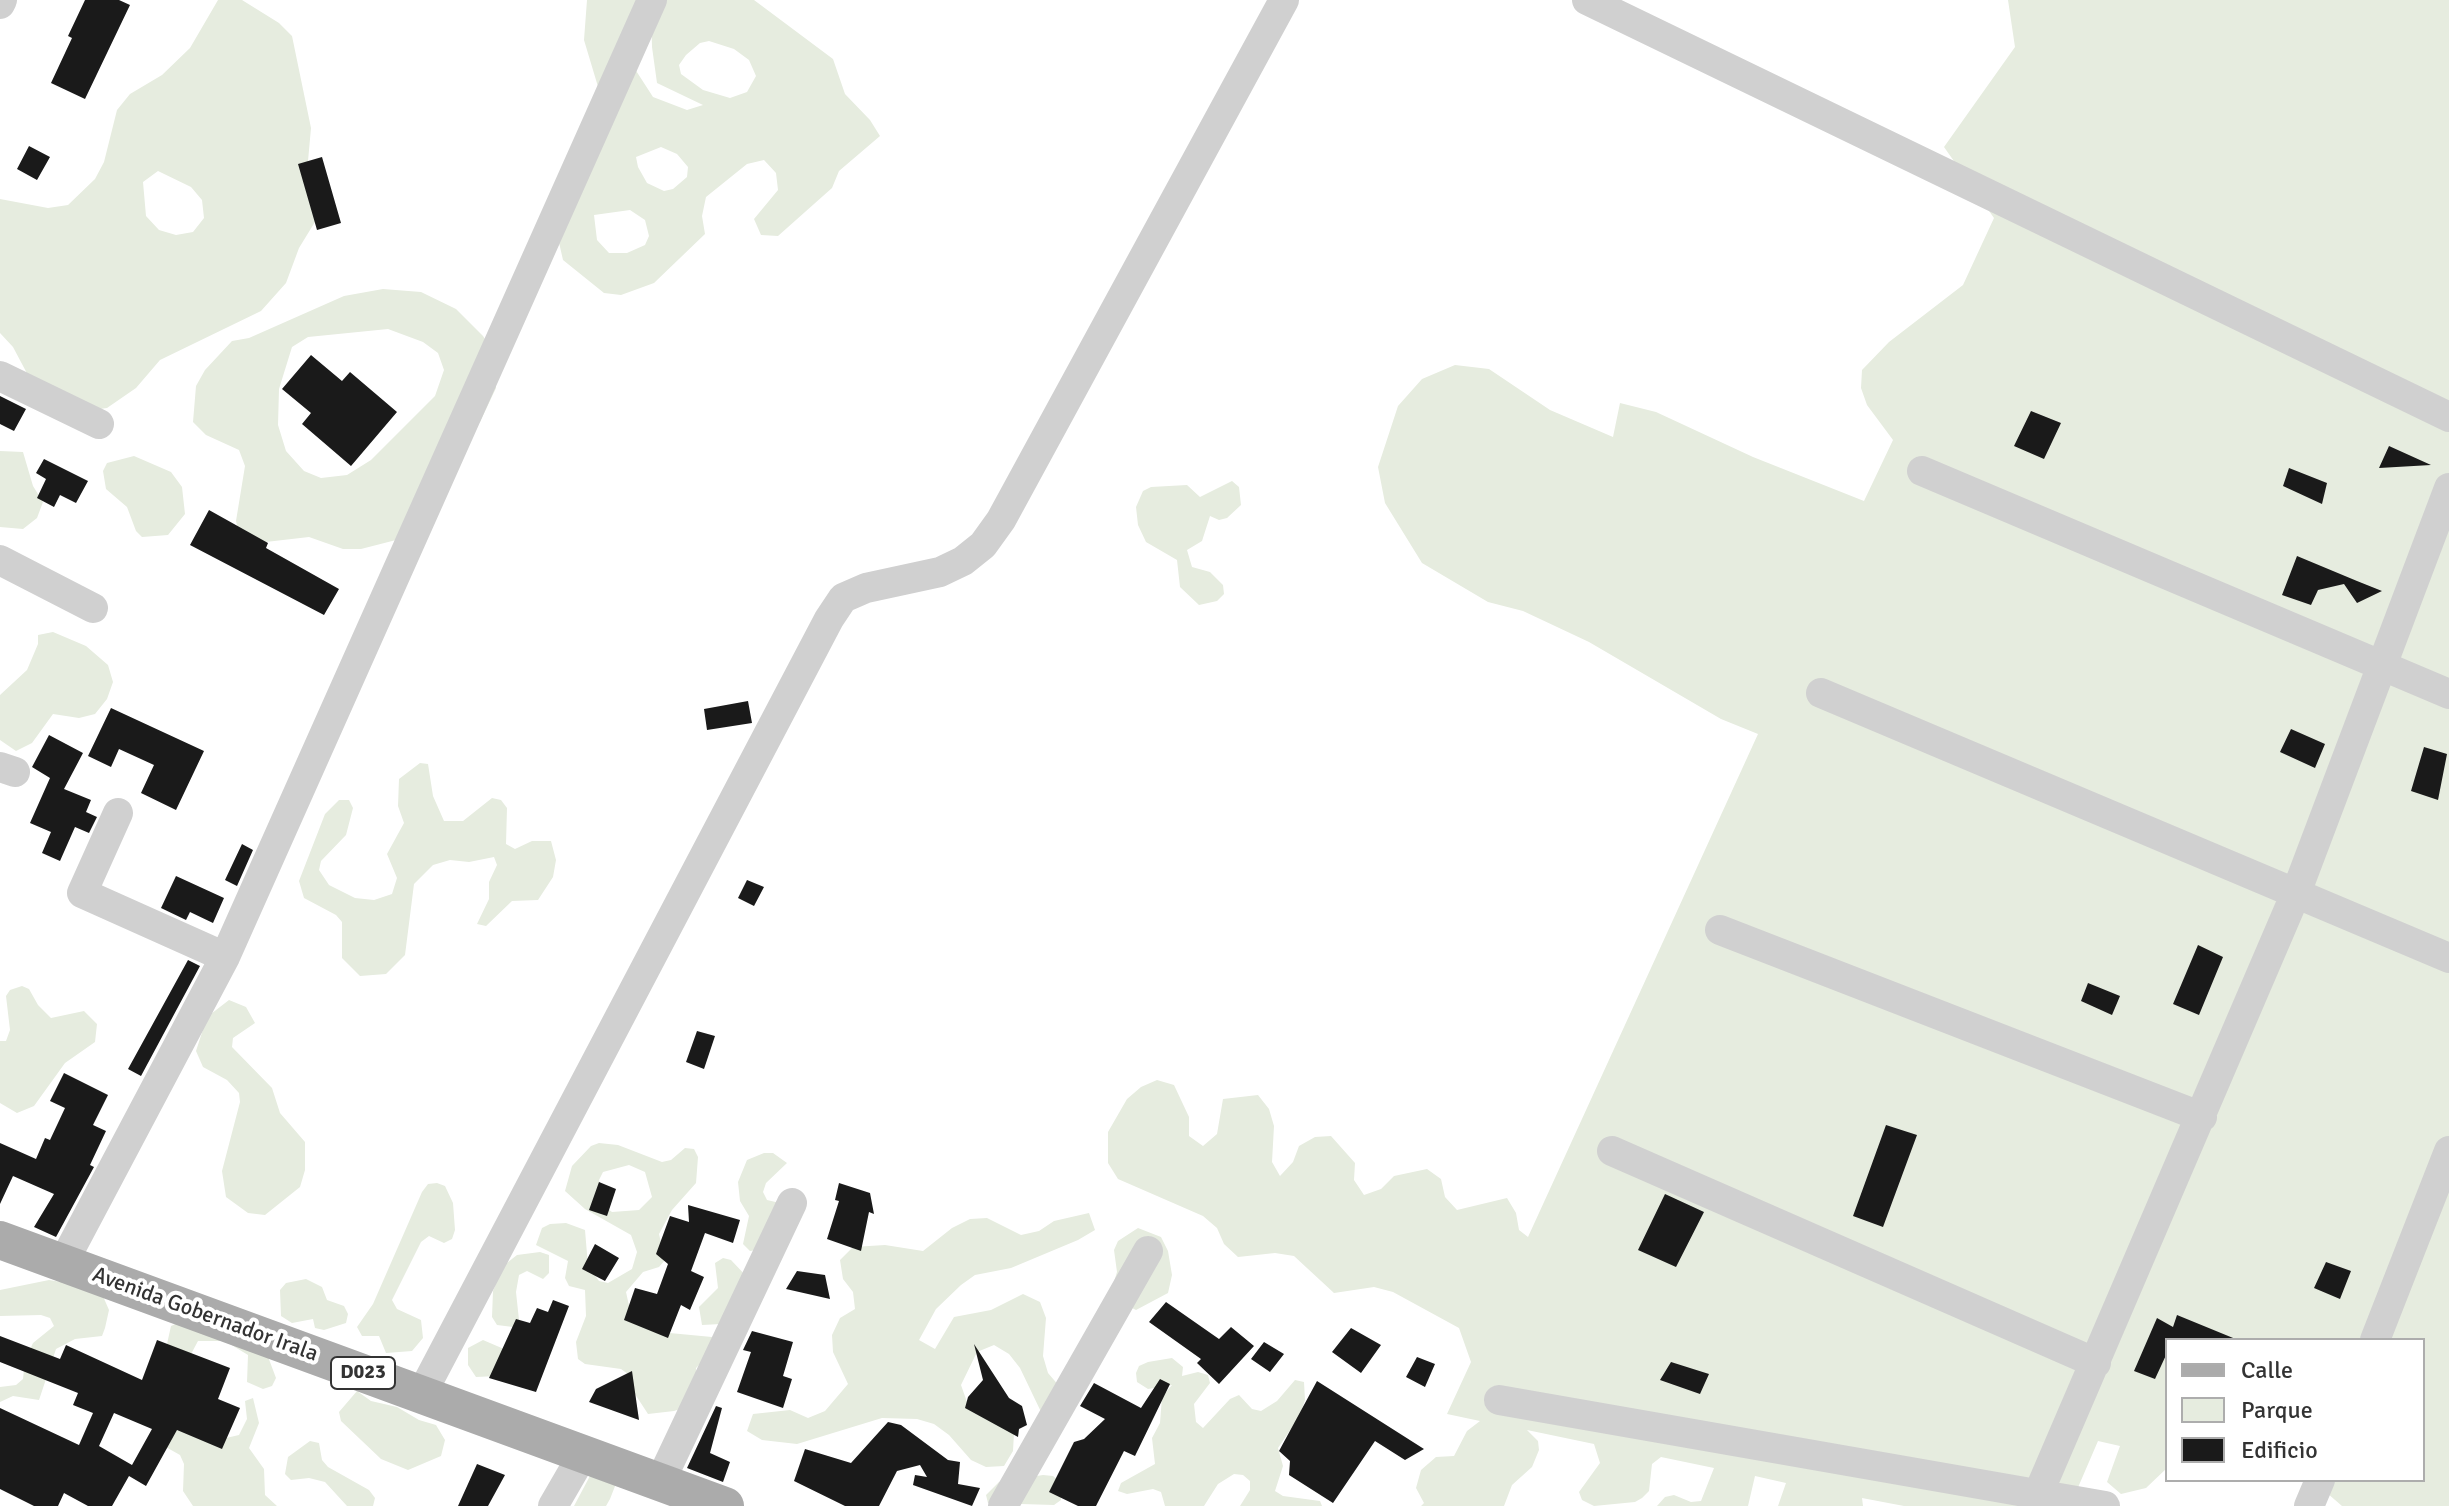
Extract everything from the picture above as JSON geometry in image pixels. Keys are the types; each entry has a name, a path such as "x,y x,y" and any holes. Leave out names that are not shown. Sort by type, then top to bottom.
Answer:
{"main road":[{"name":"Avenida Gobernador Irala","path":"0,1240 725,1506"}],"street":[{"path":"63,1263 225,957 652,0"},
{"path":"421,1395 829,619 843,598 866,588 940,572 963,561 983,545 1001,520 1284,0"},
{"path":"1587,0 2449,417"},
{"path":"0,376 99,424"},
{"path":"1922,471 2449,694"},
{"path":"2036,1500 2296,893 2449,488"},
{"path":"0,560 93,608"},
{"path":"1821,693 2449,958"},
{"path":"118,813 82,893 225,957"},
{"path":"1720,930 2202,1117"},
{"path":"1612,1151 2096,1363"},
{"path":"2376,1338 2449,1151"},
{"path":"660,1482 792,1203"},
{"path":"1003,1506 1148,1251"},
{"path":"1499,1400 2036,1500 2105,1506"},
{"path":"553,1506 582,1456"},
{"path":"2309,1506 2319,1482"}],"green space":[{"path":"218,0 242,0 279,23 292,36 311,128 306,183 318,217 299,248 286,283 261,311 160,360 136,388 107,408 70,413 39,396 13,347 0,333 0,199 48,208 68,205 95,179 104,162 117,110 130,94 162,75 190,48","holes":["158,171 191,187 202,200 204,218 193,232 176,235 159,230 146,216 143,182"]},
{"path":"587,0 636,0 633,66 653,97 687,110 703,105 657,83 651,11 656,0 754,0 833,59 845,94 870,120 880,136 839,171 832,188 778,236 761,235 754,219 778,190 776,173 764,160 747,164 706,197 702,216 705,234 654,283 621,295 604,293 563,260 555,225 599,90 584,40","holes":["709,41 734,49 749,60 756,76 747,92 730,98 703,90 681,74 679,65 686,55 700,43","661,147 677,154 688,167 687,177 673,189 664,191 647,183 636,157","630,210 645,220 649,236 645,245 627,253 609,253 597,240 594,215"]},
{"path":"2008,0 2449,0 2449,1506 2342,1506 2327,1493 2326,1486 2305,1482 2425,1482 2425,1338 2165,1338 2165,1470 2146,1488 2121,1494 2107,1482 2120,1446 2098,1441 2070,1506 1904,1506 1862,1498 1863,1506 1778,1506 1786,1483 1755,1476 1748,1506 1657,1506 1665,1497 1674,1495 1691,1502 1701,1501 1714,1468 1661,1457 1652,1464 1649,1491 1642,1498 1635,1502 1594,1506 1582,1500 1579,1492 1600,1463 1594,1444 1527,1430 1538,1441 1539,1450 1532,1467 1512,1485 1504,1506 1421,1506 1424,1503 1416,1488 1421,1470 1436,1457 1454,1456 1467,1431 1480,1421 1447,1414 1471,1362 1459,1328 1393,1292 1374,1287 1334,1293 1294,1256 1275,1253 1238,1257 1224,1244 1217,1228 1203,1216 1118,1179 1108,1163 1108,1132 1127,1099 1141,1087 1157,1080 1174,1085 1189,1117 1189,1136 1203,1146 1217,1134 1223,1099 1258,1095 1269,1109 1274,1126 1272,1162 1280,1176 1293,1162 1299,1146 1315,1137 1331,1136 1355,1163 1354,1180 1364,1195 1381,1189 1394,1176 1427,1169 1441,1179 1445,1197 1457,1210 1507,1198 1516,1213 1519,1230 1528,1237 1758,734 1721,719 1589,642 1523,611 1488,602 1422,563 1385,503 1378,467 1398,406 1422,379 1455,365 1489,369 1550,410 1613,437 1620,403 1656,412 1753,457 1864,501 1893,440 1867,405 1861,388 1862,370 1889,342 1963,285 1994,218 1944,147 2015,47"},
{"path":"383,289 421,292 456,309 483,336 493,351 496,388 480,422 456,449 396,540 361,549 343,549 309,537 257,543 240,538 236,521 245,466 239,450 206,435 193,422 196,386 205,370 232,341 249,338 344,296","holes":["388,329 423,342 438,353 444,370 435,396 371,460 347,475 321,478 304,471 286,451 278,425 279,389 292,347 308,337"]},
{"path":"0,451 23,452 33,486 43,502 37,518 23,529 0,527"},
{"path":"134,456 171,472 182,487 185,514 168,535 142,537 136,531 127,507 106,489 103,471 107,463"},
{"path":"1232,481 1239,487 1241,505 1227,518 1219,520 1210,516 1202,541 1187,550 1192,567 1210,572 1223,585 1224,594 1217,601 1199,605 1180,587 1177,560 1146,542 1138,525 1136,507 1143,491 1151,487 1187,485 1200,497"},
{"path":"53,632 86,646 108,665 113,682 107,699 95,714 79,718 53,714 32,743 16,751 0,740 0,695 27,670 38,644 38,635"},
{"path":"420,763 428,764 433,796 444,821 463,821 492,798 501,800 507,808 506,844 515,849 532,841 551,841 556,860 553,877 538,900 512,901 486,926 477,924 489,899 489,882 497,865 494,857 469,862 450,860 433,865 414,884 405,955 386,974 360,976 342,958 342,922 336,915 304,898 299,881 325,814 339,800 349,800 353,808 346,835 321,861 319,870 329,885 355,898 374,900 392,894 397,878 387,854 404,823 398,806 399,779"},
{"path":"22,986 29,989 38,1005 51,1018 84,1011 97,1024 95,1042 65,1063 34,1106 17,1113 0,1103 0,1041 6,1041 10,1030 6,996 10,990"},
{"path":"229,1000 246,1007 255,1023 233,1038 232,1047 272,1088 280,1113 305,1142 305,1170 300,1187 265,1215 248,1213 226,1197 222,1171 240,1102 239,1093 227,1080 203,1067 196,1051 207,1017"},
{"path":"599,1143 618,1145 662,1162 671,1160 685,1148 694,1149 698,1157 696,1183 672,1210 659,1234 665,1260 659,1267 643,1272 626,1292 630,1310 659,1332 712,1337 709,1355 696,1368 697,1386 683,1408 674,1411 648,1414 633,1391 628,1374 621,1369 585,1364 578,1359 576,1342 586,1316 585,1290 569,1286 565,1278 568,1261 536,1245 542,1228 566,1223 585,1230 588,1266 599,1281 608,1283 632,1269 637,1252 631,1235 585,1209 565,1191 572,1166 591,1146","holes":["629,1165 645,1172 652,1197 639,1210 612,1212 604,1206 599,1180 603,1172"]},
{"path":"773,1153 787,1163 766,1183 763,1192 767,1200 784,1204 758,1250 750,1251 743,1244 749,1216 740,1201 738,1182 747,1160"},
{"path":"428,1184 445,1186 453,1203 455,1230 452,1239 444,1243 429,1236 421,1242 392,1300 397,1309 421,1320 423,1338 412,1351 386,1353 379,1336 362,1336 357,1327 373,1304 422,1192"},
{"path":"1089,1213 1095,1230 1078,1240 1011,1268 975,1275 961,1285 936,1309 919,1340 935,1349 954,1317 991,1310 1023,1294 1040,1302 1046,1318 1043,1356 1048,1373 1072,1401 1043,1416 1020,1368 1009,1354 994,1345 977,1352 961,1385 967,1402 1014,1433 1013,1451 1004,1466 986,1467 971,1460 949,1435 934,1424 917,1419 882,1418 797,1444 762,1440 747,1431 753,1414 790,1410 808,1418 825,1411 848,1384 833,1352 832,1335 840,1318 855,1309 853,1292 843,1279 840,1260 853,1247 885,1245 923,1251 952,1228 970,1219 987,1218 1021,1235 1039,1231 1054,1221"},
{"path":"1138,1228 1161,1237 1168,1251 1172,1275 1168,1293 1136,1310 1128,1306 1113,1285 1117,1272 1114,1250 1118,1241"},
{"path":"540,1252 549,1255 549,1273 543,1279 527,1271 519,1275 516,1292 519,1320 513,1327 497,1325 492,1317 493,1291 503,1266 517,1255"},
{"path":"723,1258 731,1260 749,1279 721,1324 702,1325 699,1307 718,1288 715,1263"},
{"path":"306,1279 322,1287 327,1300 344,1306 348,1314 346,1323 324,1330 315,1328 313,1319 292,1323 281,1316 280,1290 286,1283"},
{"path":"49,1280 86,1286 102,1294 109,1310 102,1336 75,1339 56,1349 39,1400 13,1396 0,1402 0,1387 16,1385 23,1379 25,1360 33,1343 54,1326 50,1318 41,1315 0,1316 0,1290"},
{"path":"180,1322 267,1354 276,1378 272,1386 263,1389 247,1382 248,1355 225,1341 198,1341 190,1356 167,1344 171,1326"},
{"path":"483,1340 504,1349 498,1376 476,1377 468,1365 468,1348"},
{"path":"1172,1358 1183,1367 1182,1376 1198,1372 1208,1375 1210,1383 1194,1404 1196,1422 1203,1428 1230,1399 1239,1395 1252,1409 1261,1411 1277,1401 1295,1380 1304,1382 1305,1400 1299,1417 1278,1448 1283,1466 1275,1491 1283,1496 1320,1501 1322,1506 1240,1506 1250,1490 1250,1481 1243,1475 1234,1474 1218,1484 1204,1506 1165,1506 1161,1492 1153,1489 1127,1494 1118,1491 1121,1483 1155,1464 1152,1438 1160,1423 1162,1397 1172,1385 1148,1389 1137,1382 1136,1373 1139,1366 1148,1362"},
{"path":"357,1391 371,1401 397,1407 419,1420 436,1425 445,1440 441,1456 408,1470 381,1459 341,1421 339,1412"},
{"path":"253,1398 259,1423 249,1448 264,1469 265,1495 277,1506 193,1506 183,1491 184,1464 180,1455 164,1446 180,1405 213,1441 239,1435 247,1419 245,1401"},
{"path":"310,1441 319,1443 322,1460 328,1467 369,1490 375,1498 373,1506 347,1506 325,1482 309,1478 291,1480 285,1474 288,1457"},
{"path":"591,1474 617,1481 610,1499 606,1506 574,1506"},
{"path":"1053,1476 1060,1482 1061,1500 1054,1505 988,1503 986,1495 999,1482"}],"building":[{"path":"85,0 119,0 130,5 85,99 51,83"},
{"path":"29,146 50,157 37,180 17,169"},
{"path":"322,157 341,223 317,230 298,164"},
{"path":"311,355 342,381 350,372 397,412 351,466 302,424 311,413 282,389"},
{"path":"0,396 26,409 14,431 0,424"},
{"path":"2031,411 2061,423 2044,459 2014,446"},
{"path":"2389,446 2431,465 2379,468"},
{"path":"44,459 88,481 76,503 60,495 54,507 37,498 46,479 36,473"},
{"path":"2289,468 2327,483 2322,504 2283,486"},
{"path":"209,510 268,543 266,548 339,589 324,615 190,545"},
{"path":"2297,556 2382,591 2357,603 2344,584 2318,590 2311,605 2282,595"},
{"path":"748,701 752,723 707,730 704,709"},
{"path":"111,708 204,751 176,810 141,793 154,765 119,749 111,767 88,756"},
{"path":"2291,729 2325,744 2315,768 2280,752"},
{"path":"49,735 83,753 64,789 91,800 86,812 97,817 89,833 75,827 60,861 42,853 51,832 30,823 50,778 32,767"},
{"path":"2424,747 2447,754 2438,800 2411,791"},
{"path":"242,844 253,850 237,886 225,880"},
{"path":"176,876 224,898 213,923 190,912 186,920 161,908"},
{"path":"747,880 764,887 754,906 738,898"},
{"path":"2198,945 2223,957 2199,1015 2173,1004"},
{"path":"188,960 200,966 141,1076 128,1069"},
{"path":"2088,983 2120,996 2112,1015 2081,1001"},
{"path":"697,1031 715,1036 704,1069 686,1062"},
{"path":"64,1073 108,1095 93,1125 106,1131 90,1165 94,1167 56,1237 34,1227 54,1194 13,1176 0,1204 0,1143 36,1159 45,1138 50,1140 65,1108 50,1101"},
{"path":"1886,1125 1917,1135 1883,1227 1853,1216"},
{"path":"599,1182 616,1189 607,1216 589,1210"},
{"path":"839,1183 870,1193 874,1214 869,1212 861,1251 827,1239 839,1201 835,1200"},
{"path":"1665,1194 1704,1212 1676,1267 1638,1250"},
{"path":"688,1205 740,1220 733,1243 705,1233 691,1271 704,1277 690,1310 681,1305 668,1338 624,1320 635,1288 657,1294 668,1264 656,1254 670,1216 689,1222"},
{"path":"595,1244 619,1258 605,1281 582,1269"},
{"path":"2326,1262 2351,1271 2340,1299 2314,1288"},
{"path":"797,1271 825,1275 830,1299 786,1289"},
{"path":"553,1300 569,1306 536,1392 489,1378 516,1319 530,1323 537,1308 548,1312"},
{"path":"1166,1302 1219,1339 1231,1327 1254,1346 1219,1384 1197,1363 1201,1359 1149,1322"},
{"path":"2177,1315 2233,1338 2165,1338 2165,1357 2155,1379 2134,1371 2157,1318 2173,1327"},
{"path":"1351,1328 1381,1345 1361,1373 1332,1352"},
{"path":"752,1331 793,1342 783,1376 792,1379 783,1408 737,1392 751,1352 743,1350"},
{"path":"0,1336 60,1359 66,1345 142,1380 157,1340 230,1368 218,1399 240,1408 222,1449 177,1430 146,1486 129,1476 112,1506 88,1506 64,1493 58,1506 34,1506 0,1489 0,1408 79,1445 93,1413 73,1405 78,1393 0,1362","holes":["114,1413 152,1429 132,1465 99,1446"]},
{"path":"1264,1342 1284,1354 1270,1372 1251,1359"},
{"path":"974,1344 1009,1398 1022,1406 1027,1425 1019,1429 1018,1437 965,1408 968,1397 983,1380"},
{"path":"1417,1357 1435,1364 1425,1387 1406,1377"},
{"path":"1671,1362 1709,1374 1700,1394 1660,1380"},
{"path":"632,1371 639,1420 589,1402 596,1389"},
{"path":"1160,1379 1170,1384 1135,1456 1124,1451 1096,1506 1078,1506 1049,1492 1074,1442 1084,1439 1105,1419 1080,1406 1094,1383 1141,1408"},
{"path":"1317,1381 1424,1449 1405,1460 1375,1441 1333,1503 1289,1475 1290,1461 1279,1451"},
{"path":"716,1406 722,1408 710,1453 730,1462 723,1482 687,1468"},
{"path":"888,1422 901,1425 948,1460 960,1462 958,1484 980,1488 972,1506 913,1485 915,1475 927,1477 920,1465 897,1471 879,1506 845,1506 794,1481 805,1449 851,1463"},
{"path":"477,1464 505,1475 488,1506 458,1506"}]}
